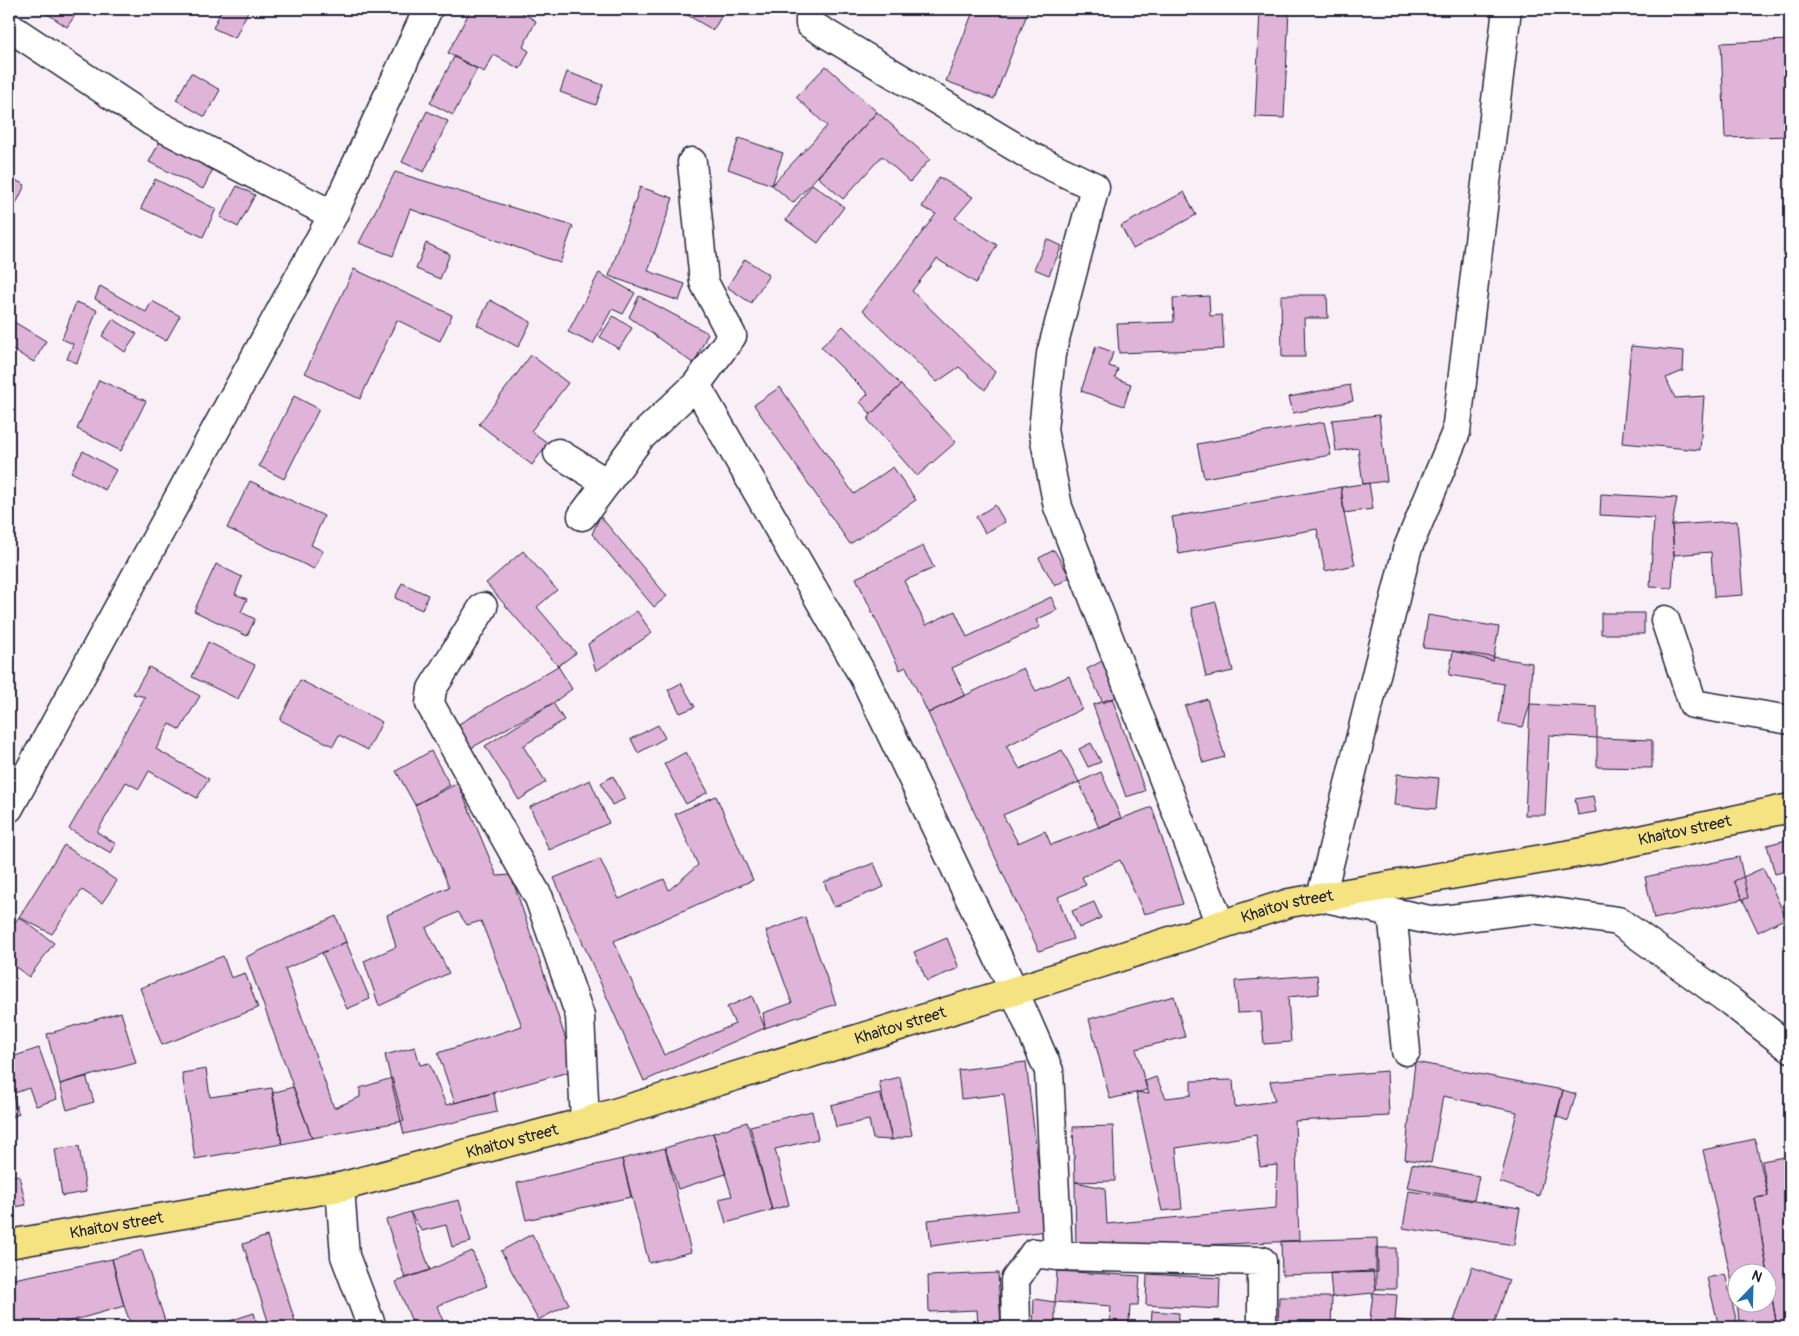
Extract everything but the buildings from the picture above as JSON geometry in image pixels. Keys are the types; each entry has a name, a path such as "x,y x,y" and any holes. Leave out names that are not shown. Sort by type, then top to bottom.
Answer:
{"main road":[{"name":"Khaitov street","path":"9,1244 340,1187 585,1122 1014,991 1289,903 1590,851 1790,808"}],"street":[{"path":"9,808 333,215 428,9"},
{"path":"810,9 810,24 1032,157 1095,187 1051,354 1042,430 1058,507 1220,924"},
{"path":"1507,9 1456,432 1407,550 1321,897 1434,921 1532,909 1618,921 1731,1002 1790,1048"},
{"path":"9,27 152,122 333,215"},
{"path":"582,516 640,438 696,385 732,336 704,282 692,162"},
{"path":"696,385 865,679 1014,991 1049,1071 1058,1256"},
{"path":"558,453 607,482"},
{"path":"483,607 432,689 430,704 539,898 580,1016 585,1122"},
{"path":"1665,620 1693,704 1790,720"},
{"path":"1392,912 1406,1051"},
{"path":"340,1187 345,1256 372,1327"},
{"path":"1016,1327 1015,1280 1034,1253 1058,1256 1262,1261 1262,1327"}]}
